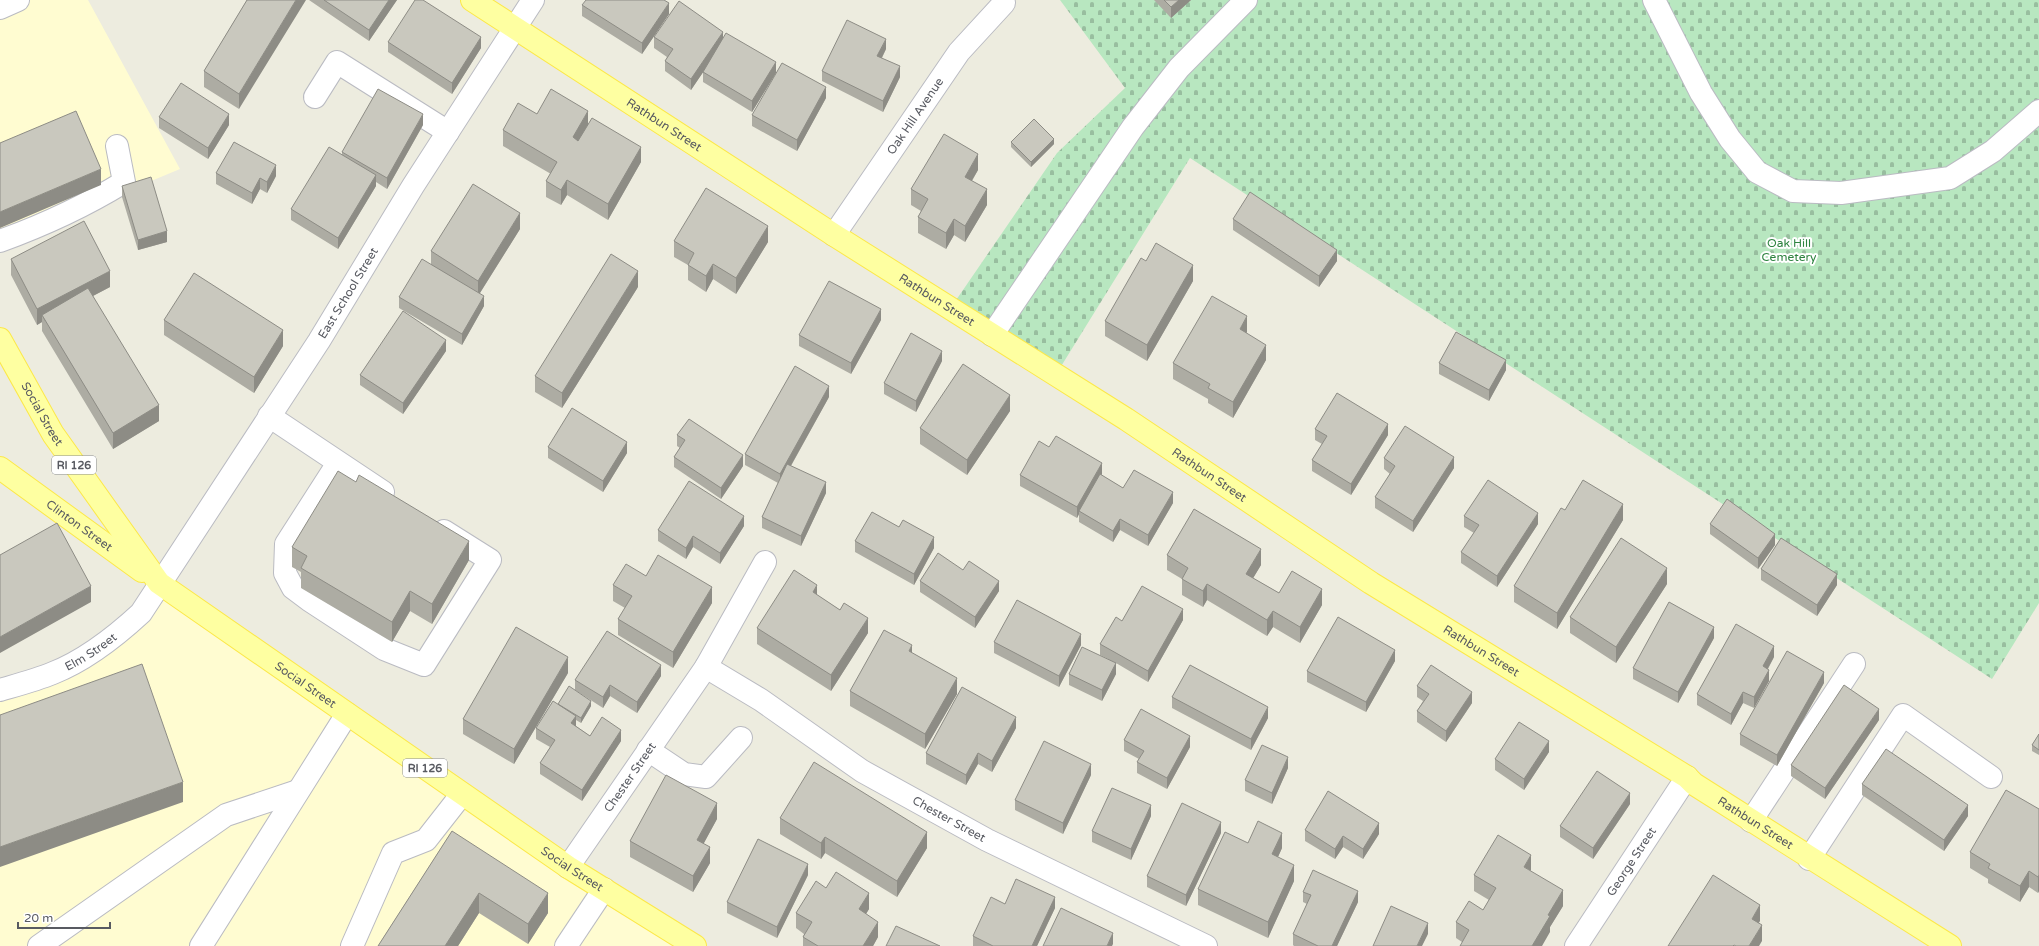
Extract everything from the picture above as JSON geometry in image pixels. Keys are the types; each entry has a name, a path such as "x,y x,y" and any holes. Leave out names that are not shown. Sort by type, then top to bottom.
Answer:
{"main road":[{"name":"Rathbun Street","path":"472,0 834,235 1126,419 1371,583 1687,777 1694,784 1751,821 1950,946"},
{"name":"Social Street","path":"2,351 53,434 159,583 568,867 695,946"},
{"name":"Clinton Street","path":"0,468 159,583"}],"street":[{"path":"0,8 18,0"},
{"name":"East School Street","path":"159,583 319,342 412,186 516,28 532,0"},
{"path":"992,335 1133,127 1179,68 1246,0"},
{"path":"1654,0 1701,93 1730,139 1757,172 1793,191 1841,193 1950,178 1993,151 2039,111"},
{"name":"Oak Hill Avenue","path":"834,235 959,52 1004,3"},
{"path":"315,97 337,62 448,132"},
{"path":"0,241 26,232 88,204 124,182 116,146"},
{"path":"269,416 397,501"},
{"path":"338,463 286,544 285,573 294,588 309,600 384,649 424,664 490,560 424,518"},
{"name":"Chester Street","path":"568,867 706,667 765,562"},
{"name":"Elm Street","path":"0,690 53,673 116,636 141,613 159,583"},
{"path":"1751,821 1854,664"},
{"name":"Chester Street","path":"706,667 761,700 862,771 987,840 1206,946"},
{"path":"201,946 346,714"},
{"path":"1809,858 1903,715 1991,777"},
{"path":"648,750 684,774 706,777 741,738"},
{"name":"George Street","path":"1576,946 1687,777"},
{"path":"39,946 226,815 298,791"},
{"path":"352,946 393,853 426,840 462,794"},
{"path":"566,946 604,890"}],"shaded area":[{"path":"0,0 88,0 180,169 0,244"},
{"path":"161,588 697,946 0,946 0,685 56,668"}],"green space":[{"name":"Oak Hill Cemetery","path":"1060,0 2039,0 2039,603 1992,679 1190,158 1060,368 952,306 1057,153 1125,88"}],"building":[{"path":"247,0 296,0 239,94 204,71"},
{"path":"324,0 389,0 369,30"},
{"path":"415,0 423,0 481,37 452,83 388,42"},
{"path":"586,0 664,0 669,3 642,43 582,5"},
{"path":"1164,0 1179,0 1171,7"},
{"path":"679,1 723,32 691,79 665,61 673,49 654,37"},
{"path":"847,20 886,39 877,56 900,66 883,101 822,71"},
{"path":"726,33 776,62 752,101 703,72"},
{"path":"782,63 826,87 797,140 752,115"},
{"path":"181,83 229,114 208,148 159,117"},
{"path":"378,89 423,114 387,178 342,152"},
{"path":"551,89 588,111 573,137 578,141 592,118 641,147 608,204 567,180 561,190 546,181 557,162 503,130 518,103 537,114"},
{"path":"76,111 101,169 0,212 0,143"},
{"path":"1034,119 1054,139 1031,162 1011,142"},
{"path":"944,134 978,154 965,177 987,189 965,226 954,219 946,233 918,217 928,199 911,189"},
{"path":"234,142 276,165 267,182 260,178 252,193 216,173"},
{"path":"329,147 376,175 338,238 291,209"},
{"path":"151,177 167,231 138,240 122,186"},
{"path":"473,184 520,213 478,281 431,251"},
{"path":"706,188 768,226 736,278 713,264 706,276 688,265 694,253 674,241"},
{"path":"1250,192 1337,250 1319,276 1233,219"},
{"path":"84,221 110,271 37,309 11,259"},
{"path":"1156,243 1193,265 1147,345 1105,321 1141,258 1146,261"},
{"path":"611,254 638,271 562,393 535,376"},
{"path":"422,259 484,296 462,334 399,297"},
{"path":"194,273 283,330 254,377 164,320"},
{"path":"829,281 881,309 851,363 799,335"},
{"path":"88,288 159,405 113,433 42,315"},
{"path":"1212,296 1247,316 1240,329 1266,345 1233,402 1208,388 1210,384 1173,363"},
{"path":"403,311 446,340 403,403 360,375"},
{"path":"1456,332 1506,360 1489,390 1439,363"},
{"path":"911,333 942,351 916,401 884,383"},
{"path":"963,364 1010,395 967,460 920,428"},
{"path":"795,366 829,386 780,474 745,454"},
{"path":"1337,393 1388,424 1351,484 1312,460 1327,436 1315,429"},
{"path":"572,408 627,442 603,481 548,447"},
{"path":"689,419 743,455 721,488 674,457 685,440 677,435"},
{"path":"1405,426 1454,457 1413,521 1375,497 1395,466 1384,458"},
{"path":"1056,436 1102,463 1077,507 1020,475 1039,441 1049,447"},
{"path":"787,464 826,482 801,536 762,517"},
{"path":"1134,470 1173,492 1148,535 1120,519 1113,531 1079,511 1100,474 1123,488"},
{"path":"338,471 356,482 359,475 469,541 432,604 410,591 392,622 301,568 307,556 292,547"},
{"path":"1488,480 1538,513 1497,576 1461,552 1479,525 1464,516"},
{"path":"1583,480 1623,504 1557,613 1514,586 1561,508 1565,510"},
{"path":"689,481 744,516 720,553 693,536 686,548 658,530"},
{"path":"1727,499 1775,534 1758,558 1710,524"},
{"path":"1194,509 1261,549 1246,574 1279,593 1292,571 1322,589 1300,627 1273,611 1267,620 1207,584 1203,591 1182,579 1188,568 1167,555"},
{"path":"872,512 899,527 903,520 934,537 914,574 855,541"},
{"path":"57,523 91,586 0,637 0,555"},
{"path":"1621,538 1667,568 1616,647 1570,617"},
{"path":"1781,538 1837,574 1817,605 1761,569"},
{"path":"938,553 963,570 969,561 999,581 975,617 920,581"},
{"path":"658,555 712,587 673,652 618,619 632,596 613,585 626,564 646,576"},
{"path":"794,570 817,585 813,592 840,610 844,603 868,618 831,675 757,628"},
{"path":"1142,586 1183,609 1148,671 1100,644 1116,617 1122,621"},
{"path":"1017,600 1081,634 1059,676 994,642"},
{"path":"1669,602 1714,627 1678,692 1633,668"},
{"path":"1338,617 1395,650 1366,702 1307,671"},
{"path":"1736,624 1774,646 1763,666 1769,670 1754,697 1743,692 1731,714 1697,694"},
{"path":"516,627 568,657 514,749 463,719"},
{"path":"884,630 912,645 909,651 957,678 925,734 850,691"},
{"path":"607,631 661,665 637,702 610,685 603,697 575,680"},
{"path":"1082,647 1116,663 1102,690 1069,674"},
{"path":"1787,651 1824,672 1777,755 1740,734"},
{"path":"142,664 183,782 0,847 0,715"},
{"path":"1190,665 1268,707 1251,739 1172,697"},
{"path":"1431,665 1472,692 1446,731 1417,711 1429,694 1417,686"},
{"path":"1844,685 1879,709 1825,788 1791,765"},
{"path":"569,686 591,701 581,718 558,704"},
{"path":"962,687 1016,717 992,761 978,753 966,775 926,753"},
{"path":"553,701 576,716 571,723 590,736 602,717 621,730 582,790 540,763 555,740 536,728"},
{"path":"1141,709 1190,736 1167,778 1137,762 1144,751 1124,740"},
{"path":"1519,722 1549,741 1524,779 1495,759"},
{"path":"2039,734 2039,750 2032,745"},
{"path":"1044,741 1091,764 1063,823 1015,800"},
{"path":"1262,745 1288,757 1272,793 1245,780"},
{"path":"1886,749 1968,805 1944,840 1862,784"},
{"path":"814,762 927,832 897,881 825,837 821,843 780,818"},
{"path":"1597,771 1630,793 1593,848 1560,826"},
{"path":"666,775 717,803 697,840 710,847 693,876 630,841"},
{"path":"1112,788 1151,805 1131,849 1092,831"},
{"path":"2006,790 2039,809 2039,875 2038,877 2029,871 2020,886 1988,868 1990,864 1970,852"},
{"path":"1328,791 1379,823 1363,849 1343,836 1335,849 1305,830"},
{"path":"1182,803 1221,822 1186,895 1147,876"},
{"path":"1258,821 1282,833 1272,854 1294,865 1268,922 1198,889 1225,832 1248,843"},
{"path":"452,831 548,893 528,924 479,893 445,946 378,946"},
{"path":"1498,835 1531,855 1524,867 1563,890 1548,915 1550,916 1532,946 1460,946 1469,930 1456,922 1469,901 1483,910 1496,888 1474,875"},
{"path":"758,839 808,864 777,927 727,902"},
{"path":"1313,870 1358,891 1332,946 1318,946 1293,934 1311,895 1303,892"},
{"path":"836,872 869,893 859,909 878,922 863,946 818,946 803,937 812,922 796,913 816,881 826,888"},
{"path":"1713,875 1760,905 1752,919 1762,925 1749,946 1668,946"},
{"path":"1016,879 1055,897 1032,946 993,946 973,936 991,897 1005,904"},
{"path":"1391,906 1428,923 1417,946 1373,946"},
{"path":"1061,908 1113,933 1107,946 1043,946"},
{"path":"896,926 940,946 886,946"}]}
